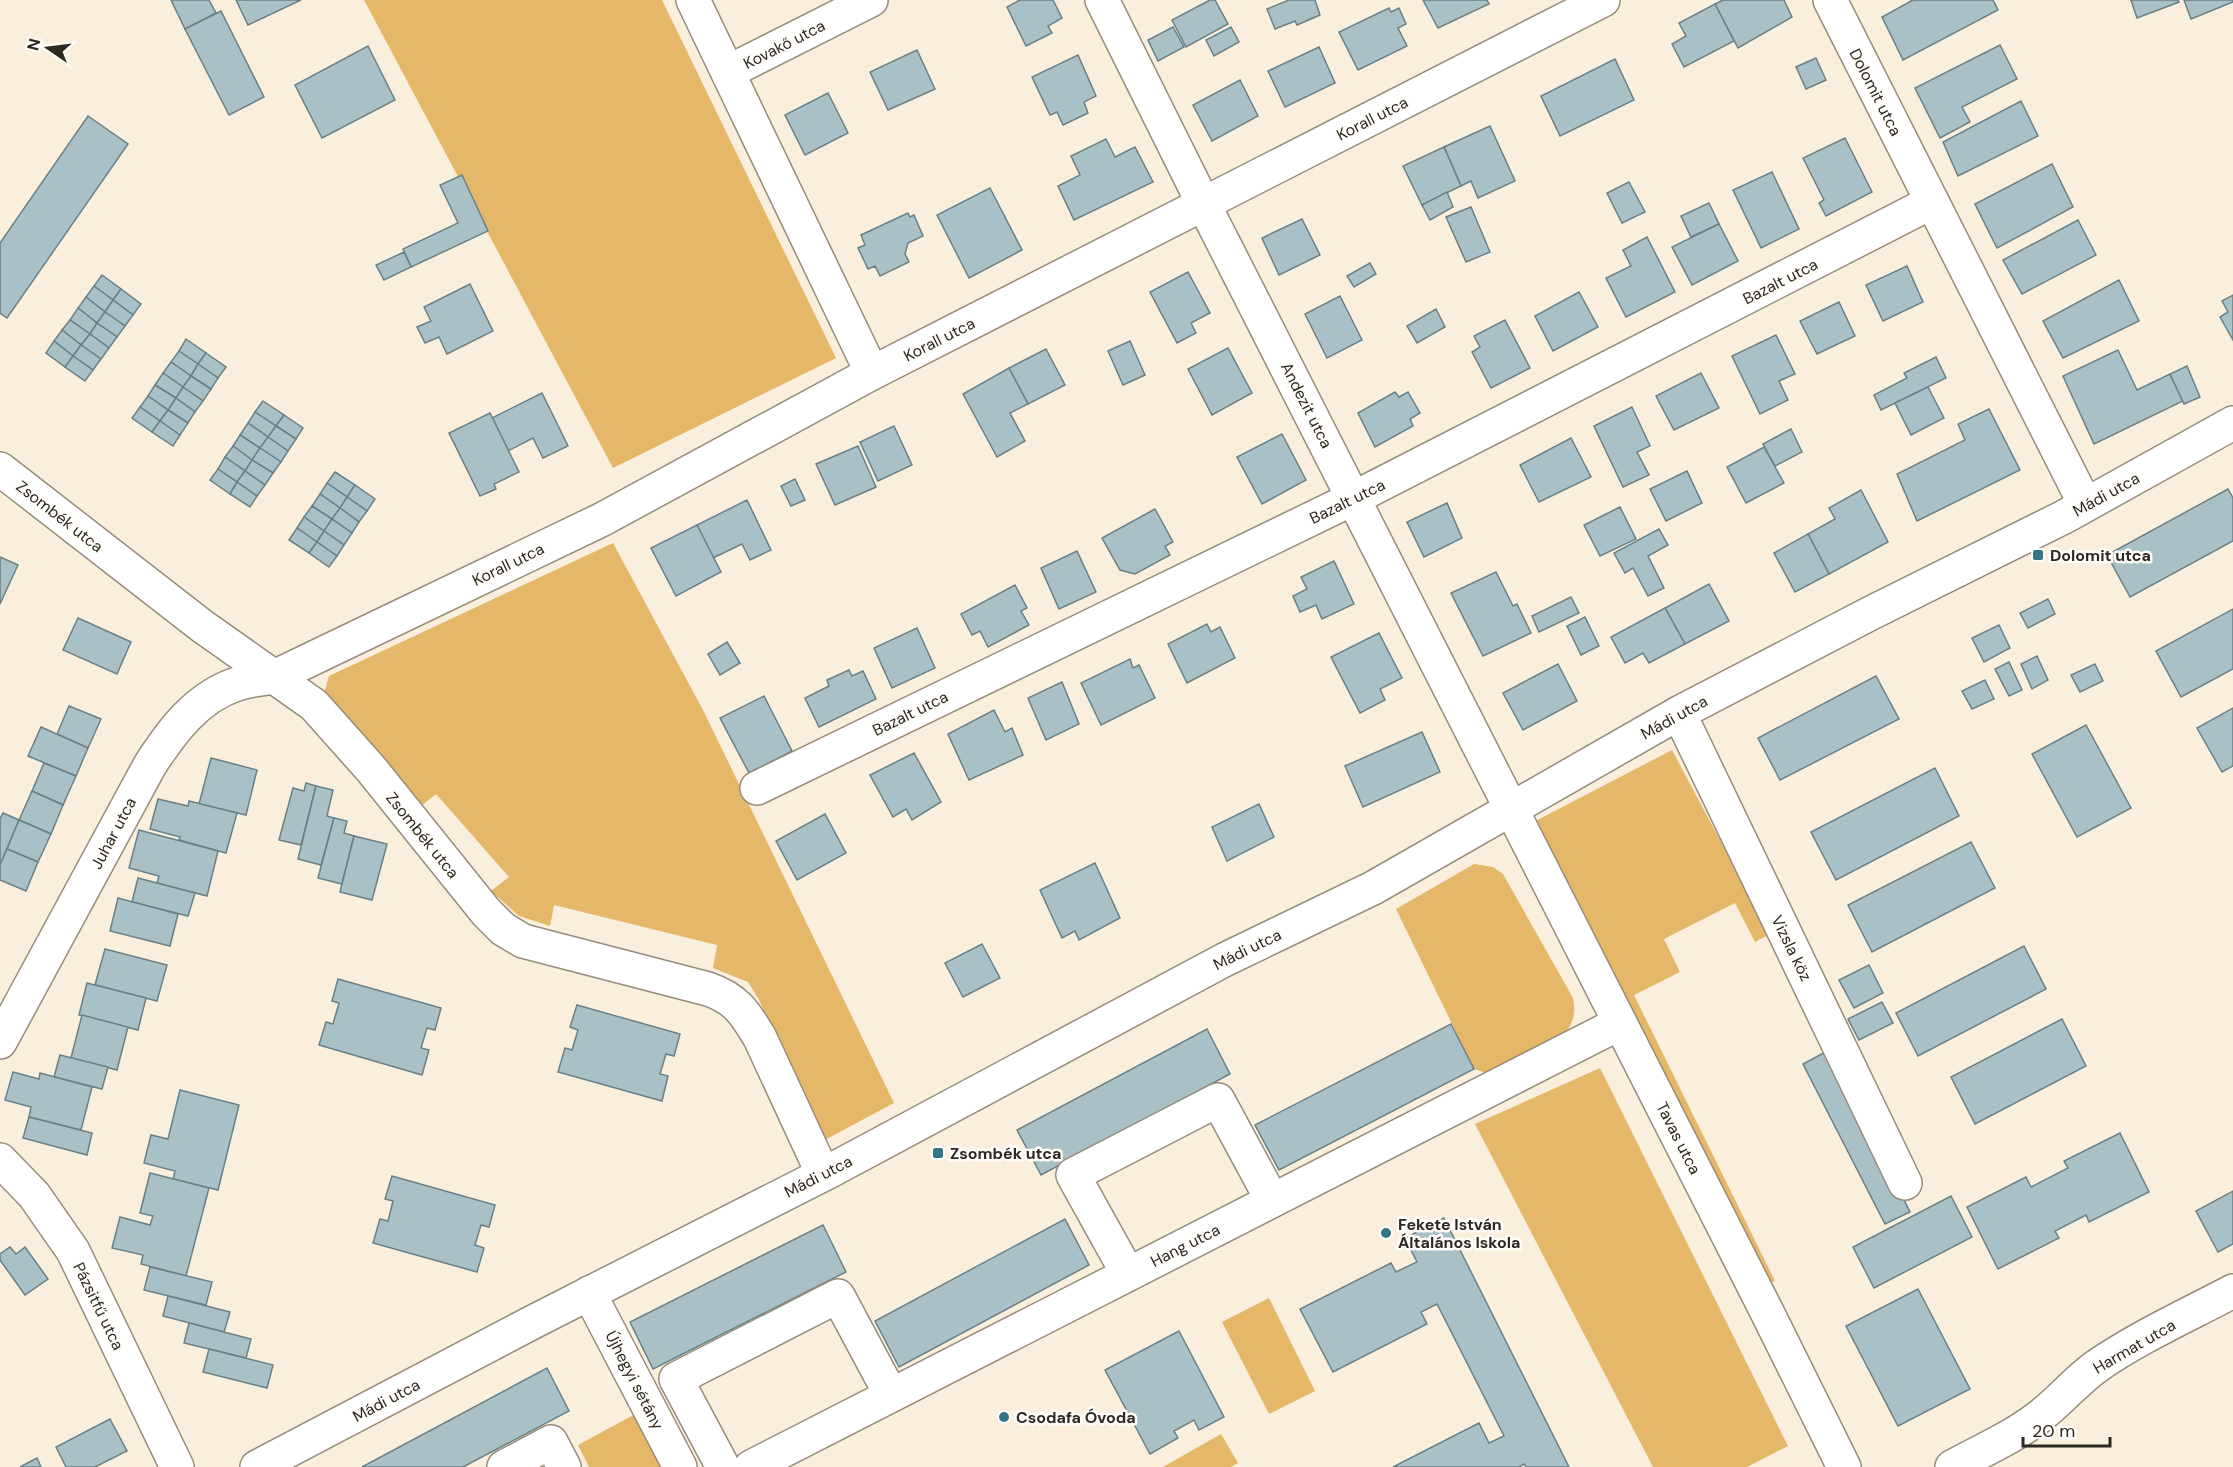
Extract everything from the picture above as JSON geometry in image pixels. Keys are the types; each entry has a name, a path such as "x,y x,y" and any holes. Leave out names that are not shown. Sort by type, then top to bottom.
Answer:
{"street":[{"path":"693,0 872,373"},
{"name":"Kovakő utca","path":"728,72 872,0"},
{"name":"Andezit utca","path":"1102,0 1513,810"},
{"name":"Korall utca","path":"274,677 601,520 872,373 1603,0"},
{"name":"Dolomit utca","path":"1830,0 2085,504"},
{"name":"Bazalt utca","path":"757,788 1354,498 1932,202"},
{"name":"Mádi utca","path":"257,1467 823,1174 1224,960 1373,888 1679,713 2085,504 2233,423"},
{"name":"Zsombék utca","path":"0,469 202,626 314,705 371,769 478,903 503,929 523,941 708,989 734,1001 746,1014 760,1038 823,1174"},
{"name":"Juhar utca","path":"0,1042 150,765 170,734 188,714 237,684 274,677"},
{"name":"Vizsla köz","path":"1679,713 1905,1182"},
{"name":"Tavas utca","path":"1513,810 1844,1467"},
{"name":"Hang utca","path":"751,1467 1620,1023"},
{"path":"1128,1274 1072,1174 1218,1100 1272,1200"},
{"name":"Pázsitfű utca","path":"0,1160 34,1195 73,1251 177,1467"},
{"name":"Harmat utca","path":"1952,1467 2022,1430 2098,1365 2158,1330 2233,1291"},
{"name":"Újhegyi sétány","path":"590,1293 680,1467"},
{"path":"723,1467 676,1379 838,1296 891,1395"},
{"path":"504,1467 551,1442 564,1467"}],"shaded area":[{"path":"364,0 662,0 836,358 613,468"},
{"path":"613,543 703,710 894,1103 823,1141 759,1000 748,982 713,968 717,945 554,905 550,926 519,916 491,891 509,877 436,794 420,807 324,694 329,676"},
{"path":"1672,750 1770,934 1755,942 1735,903 1664,939 1680,972 1634,995 1775,1281 1761,1287 1528,825"},
{"path":"1474,864 1493,867 1503,874 1573,998 1574,1008 1573,1020 1566,1032 1489,1074 1474,1069 1396,909"},
{"path":"1600,1068 1788,1446 1747,1467 1653,1467 1475,1124"},
{"path":"1269,1298 1315,1391 1269,1414 1222,1322"},
{"path":"639,1412 668,1467 589,1467 578,1445"},
{"path":"1221,1434 1238,1463 1231,1467 1163,1467"}],"building":[{"path":"171,0 209,0 216,13 185,29"},
{"path":"236,0 301,0 248,25"},
{"path":"1020,0 1053,0 1062,18 1048,26 1052,33 1026,46 1007,7"},
{"path":"1210,0 1215,0 1228,24 1186,47 1172,20"},
{"path":"1289,0 1315,0 1320,15 1297,25 1295,21 1275,29 1267,9"},
{"path":"1423,0 1487,0 1489,4 1438,28"},
{"path":"1723,0 1784,0 1792,17 1738,48 1715,4"},
{"path":"1913,0 1993,0 1998,10 1903,60 1882,17"},
{"path":"2131,0 2178,0 2179,2 2137,18"},
{"path":"2184,0 2233,0 2233,2 2191,19"},
{"path":"1715,4 1734,41 1684,67 1672,44 1686,36 1679,23"},
{"path":"1389,8 1391,12 1399,8 1406,24 1398,28 1407,46 1358,70 1339,32"},
{"path":"221,11 264,97 229,115 185,29"},
{"path":"1173,27 1184,47 1158,61 1148,40"},
{"path":"1231,27 1239,42 1214,56 1206,40"},
{"path":"2000,45 2017,79 1962,107 1970,122 1940,138 1915,88"},
{"path":"368,46 395,100 322,138 295,85"},
{"path":"1319,47 1335,83 1285,107 1268,71"},
{"path":"917,50 935,89 888,110 870,72"},
{"path":"1078,55 1096,96 1084,102 1088,113 1063,125 1057,112 1050,115 1032,77"},
{"path":"1816,58 1826,80 1806,89 1796,67"},
{"path":"1615,59 1634,100 1560,136 1541,96"},
{"path":"1240,80 1258,116 1212,141 1193,105"},
{"path":"828,93 848,133 805,155 785,115"},
{"path":"2021,101 2038,136 1958,176 1943,142"},
{"path":"88,116 128,144 7,318 0,313 0,243"},
{"path":"1490,126 1515,181 1478,198 1471,181 1461,186 1444,147"},
{"path":"1845,138 1872,192 1826,216 1819,203 1824,200 1803,158"},
{"path":"1106,139 1115,157 1135,147 1153,182 1074,220 1058,186 1080,175 1071,156"},
{"path":"1444,147 1461,186 1422,205 1403,166"},
{"path":"2052,164 2073,207 1997,248 1975,204"},
{"path":"1772,172 1799,229 1761,248 1733,190"},
{"path":"462,175 488,231 411,267 403,249 458,223 440,185"},
{"path":"1629,182 1645,212 1622,223 1607,193"},
{"path":"990,188 1022,250 969,278 937,215"},
{"path":"1447,192 1453,207 1430,220 1422,205"},
{"path":"1709,203 1719,224 1691,237 1681,216"},
{"path":"1471,207 1490,252 1466,262 1446,217"},
{"path":"908,213 910,217 914,215 923,236 908,243 905,254 909,262 880,276 875,266 868,269 858,248 865,245 861,235"},
{"path":"1302,219 1320,255 1279,275 1262,238"},
{"path":"2078,220 2096,255 2022,294 2003,260"},
{"path":"1719,224 1738,261 1692,285 1672,247"},
{"path":"1647,237 1675,292 1626,317 1606,278 1631,266 1623,250"},
{"path":"404,252 411,267 384,280 376,265"},
{"path":"1370,263 1376,274 1354,287 1347,276"},
{"path":"1907,266 1923,302 1883,321 1866,285"},
{"path":"1188,272 1210,313 1191,323 1196,333 1177,343 1150,292"},
{"path":"102,275 121,289 113,300 94,286"},
{"path":"2119,280 2139,321 2063,358 2043,321"},
{"path":"470,284 493,331 447,354 439,337 425,343 417,327 431,321 424,307"},
{"path":"94,286 113,300 105,312 86,297"},
{"path":"121,289 141,304 133,315 113,300"},
{"path":"1579,292 1598,327 1553,351 1535,316"},
{"path":"2233,295 2233,340 2220,317 2228,312 2222,301"},
{"path":"1340,296 1362,340 1327,358 1305,314"},
{"path":"86,297 105,312 97,323 78,308"},
{"path":"113,300 133,315 125,326 105,312"},
{"path":"1839,302 1855,336 1817,354 1800,321"},
{"path":"78,308 97,323 90,334 70,320"},
{"path":"1436,309 1445,327 1417,343 1407,326"},
{"path":"105,312 125,326 117,337 97,323"},
{"path":"70,320 90,334 81,345 62,330"},
{"path":"1505,320 1530,368 1491,388 1472,352 1480,347 1474,336"},
{"path":"97,323 117,337 109,348 90,334"},
{"path":"62,330 81,345 73,356 54,341"},
{"path":"90,334 109,348 101,359 81,345"},
{"path":"1776,335 1795,374 1779,381 1788,400 1760,414 1732,356"},
{"path":"186,339 206,353 198,364 179,351"},
{"path":"54,341 73,356 65,367 46,353"},
{"path":"1130,341 1145,375 1123,385 1108,351"},
{"path":"81,345 101,359 93,370 73,356"},
{"path":"1228,348 1252,393 1212,415 1188,369"},
{"path":"1046,349 1065,385 1028,404 1009,368"},
{"path":"2118,350 2137,390 2170,374 2183,401 2094,444 2063,376"},
{"path":"179,351 198,364 191,376 171,362"},
{"path":"206,353 226,367 218,378 198,364"},
{"path":"73,356 93,370 85,381 65,367"},
{"path":"1936,357 1946,378 1881,410 1874,395 1907,378 1904,373"},
{"path":"171,362 191,376 183,387 163,373"},
{"path":"198,364 218,378 211,389 191,376"},
{"path":"2187,366 2200,397 2184,404 2170,374"},
{"path":"1009,368 1028,404 1010,413 1025,441 997,457 963,394"},
{"path":"163,373 183,387 176,398 155,385"},
{"path":"1701,373 1719,408 1674,430 1656,396"},
{"path":"191,376 211,389 203,401 183,387"},
{"path":"155,385 176,398 168,410 148,396"},
{"path":"183,387 203,401 195,412 176,398"},
{"path":"1928,387 1944,418 1911,435 1895,403"},
{"path":"1395,392 1399,397 1408,392 1420,413 1410,419 1413,426 1375,447 1358,413"},
{"path":"542,393 568,446 543,458 533,438 508,451 492,418"},
{"path":"148,396 168,410 160,421 140,407"},
{"path":"176,398 195,412 188,423 168,410"},
{"path":"263,401 284,415 276,426 255,412"},
{"path":"140,407 160,421 152,432 132,418"},
{"path":"1632,407 1650,446 1637,452 1649,475 1623,487 1594,426"},
{"path":"1989,409 2020,470 1917,521 1897,474 1965,440 1958,424"},
{"path":"168,410 188,423 180,435 160,421"},
{"path":"255,412 276,426 268,437 248,423"},
{"path":"490,413 519,472 494,484 496,489 480,496 449,433"},
{"path":"284,415 303,428 296,439 276,426"},
{"path":"160,421 180,435 173,446 152,432"},
{"path":"248,423 268,437 260,448 240,435"},
{"path":"276,426 296,439 288,451 268,437"},
{"path":"894,426 912,465 878,481 860,442"},
{"path":"1791,429 1802,452 1775,466 1763,444"},
{"path":"1282,434 1306,480 1262,504 1237,457"},
{"path":"240,435 260,448 252,460 233,446"},
{"path":"268,437 288,451 281,462 260,448"},
{"path":"1571,438 1591,477 1539,502 1520,465"},
{"path":"233,446 252,460 245,471 225,457"},
{"path":"858,446 876,487 835,505 816,464"},
{"path":"1764,447 1784,483 1746,503 1727,467"},
{"path":"260,448 281,462 273,473 252,460"},
{"path":"225,457 245,471 237,482 218,469"},
{"path":"252,460 273,473 265,485 245,471"},
{"path":"218,469 237,482 230,494 210,480"},
{"path":"245,471 265,485 257,496 237,482"},
{"path":"1687,471 1702,503 1666,521 1650,489"},
{"path":"335,472 355,485 347,497 327,483"},
{"path":"795,479 805,500 791,506 781,486"},
{"path":"237,482 257,496 250,507 230,494"},
{"path":"327,483 347,497 340,508 320,494"},
{"path":"355,485 375,499 367,511 347,497"},
{"path":"2228,489 2233,498 2233,541 2130,597 2107,555"},
{"path":"1861,490 1888,542 1829,574 1808,534 1835,519 1829,508"},
{"path":"320,494 340,508 332,519 312,506"},
{"path":"347,497 367,511 359,522 340,508"},
{"path":"747,500 771,550 750,560 742,544 713,558 697,525"},
{"path":"1447,503 1462,538 1424,557 1407,522"},
{"path":"312,506 332,519 324,531 304,517"},
{"path":"1620,507 1636,539 1600,556 1584,525"},
{"path":"340,508 359,522 352,533 332,519"},
{"path":"1155,509 1173,542 1165,546 1170,555 1135,574 1120,570 1102,538"},
{"path":"304,517 324,531 317,542 297,528"},
{"path":"332,519 352,533 344,545 324,531"},
{"path":"697,525 721,572 676,596 651,548"},
{"path":"297,528 317,542 309,553 289,540"},
{"path":"1659,529 1668,545 1648,556 1664,588 1648,596 1633,568 1625,573 1614,553"},
{"path":"324,531 344,545 337,556 317,542"},
{"path":"1808,534 1829,574 1795,592 1774,553"},
{"path":"317,542 337,556 329,567 309,553"},
{"path":"1077,551 1096,592 1059,609 1041,568"},
{"path":"0,557 18,565 0,604"},
{"path":"1334,561 1354,604 1322,619 1316,605 1300,612 1293,596 1307,589 1301,577"},
{"path":"1496,572 1513,606 1517,604 1531,633 1483,656 1451,593"},
{"path":"1709,584 1729,621 1685,644 1665,608"},
{"path":"1015,585 1027,608 1021,611 1029,625 988,647 980,631 972,635 961,614"},
{"path":"1571,597 1579,613 1539,632 1532,616"},
{"path":"2048,599 2055,614 2028,628 2020,613"},
{"path":"1665,608 1685,644 1649,663 1643,653 1625,663 1611,637"},
{"path":"2233,609 2233,669 2181,697 2156,651"},
{"path":"1585,617 1599,646 1581,655 1567,626"},
{"path":"78,618 131,642 117,674 63,650"},
{"path":"1207,624 1211,632 1220,627 1235,658 1187,683 1168,644"},
{"path":"1999,625 2010,648 1984,662 1972,638"},
{"path":"917,628 935,668 892,688 874,648"},
{"path":"1379,633 1402,678 1380,689 1385,700 1360,713 1331,657"},
{"path":"727,642 740,663 720,675 708,654"},
{"path":"2037,656 2048,680 2032,689 2021,664"},
{"path":"1130,659 1133,668 1139,665 1155,698 1101,725 1081,683"},
{"path":"2009,662 2022,690 2009,696 1995,669"},
{"path":"1558,664 1577,701 1523,730 1503,693"},
{"path":"2095,664 2103,681 2080,692 2071,675"},
{"path":"849,670 852,676 863,671 876,699 819,727 805,698 829,686 827,680"},
{"path":"1876,676 1899,719 1780,780 1758,738"},
{"path":"1985,680 1994,699 1972,709 1962,691"},
{"path":"1062,682 1079,724 1046,740 1028,698"},
{"path":"764,696 792,751 749,773 720,718"},
{"path":"69,706 101,719 88,748 57,734"},
{"path":"2233,708 2233,766 2222,772 2197,728"},
{"path":"994,710 1005,732 1012,728 1023,755 969,780 948,734"},
{"path":"2086,725 2131,808 2077,837 2032,754"},
{"path":"41,727 88,748 76,776 28,756"},
{"path":"1422,732 1440,772 1363,807 1345,766"},
{"path":"914,753 941,802 912,820 906,809 893,817 870,775"},
{"path":"211,758 257,770 246,815 199,804"},
{"path":"44,763 76,776 63,805 32,791"},
{"path":"1935,768 1959,816 1836,880 1811,832"},
{"path":"306,783 316,786 301,845 279,840 293,788 304,791"},
{"path":"316,786 333,790 327,816 334,818 321,865 298,859"},
{"path":"32,791 63,805 51,834 19,820"},
{"path":"158,799 188,806 189,801 237,813 226,853 150,829"},
{"path":"1259,804 1274,837 1227,861 1212,827"},
{"path":"3,813 19,820 0,865 0,819"},
{"path":"825,814 846,853 797,880 776,841"},
{"path":"334,818 347,821 344,833 354,836 342,884 318,878"},
{"path":"19,820 51,834 38,862 7,849"},
{"path":"139,830 218,851 207,896 157,883 159,876 129,868"},
{"path":"354,836 387,844 372,900 340,892"},
{"path":"1971,842 1995,888 1872,952 1848,905"},
{"path":"7,849 38,862 26,891 0,880 0,865"},
{"path":"1095,863 1120,918 1079,940 1075,931 1062,938 1040,890"},
{"path":"138,878 195,893 188,916 132,902"},
{"path":"118,898 178,914 170,946 110,931"},
{"path":"982,944 1000,978 963,997 945,963"},
{"path":"2024,946 2046,989 1918,1056 1896,1013"},
{"path":"105,949 167,965 157,1001 95,985"},
{"path":"1869,965 1883,993 1854,1008 1839,980"},
{"path":"338,979 441,1008 435,1030 427,1028 421,1048 429,1050 422,1075 319,1045 326,1022 333,1024 339,1003 332,1001"},
{"path":"87,983 146,998 138,1030 79,1015"},
{"path":"1882,1002 1893,1023 1859,1040 1848,1019"},
{"path":"577,1005 680,1034 674,1056 666,1054 660,1074 668,1076 662,1101 558,1072 565,1048 572,1050 578,1030 570,1027"},
{"path":"82,1015 128,1027 117,1070 71,1058"},
{"path":"2062,1019 2086,1066 1975,1124 1951,1077"},
{"path":"1451,1024 1474,1069 1279,1170 1255,1125"},
{"path":"1207,1029 1230,1074 1041,1175 1017,1130"},
{"path":"1829,1050 1910,1212 1885,1224 1803,1064"},
{"path":"60,1055 108,1067 102,1089 54,1077"},
{"path":"13,1072 39,1079 40,1073 92,1087 81,1130 29,1117 31,1107 5,1100"},
{"path":"180,1090 239,1105 218,1190 173,1179 175,1171 144,1163 151,1135 168,1139"},
{"path":"29,1117 92,1133 87,1155 23,1138"},
{"path":"2120,1133 2149,1192 2089,1222 2086,1215 2055,1231 2059,1238 1998,1269 1967,1207 2026,1177 2031,1187 2068,1168 2064,1161"},
{"path":"150,1173 209,1188 186,1276 141,1264 143,1255 112,1248 120,1217 150,1225 153,1216 140,1213"},
{"path":"392,1176 495,1205 489,1227 481,1225 475,1245 484,1248 477,1272 373,1243 380,1219 388,1221 393,1201 385,1199"},
{"path":"2233,1191 2233,1244 2218,1252 2196,1211"},
{"path":"1951,1196 1972,1237 1874,1288 1853,1247"},
{"path":"1444,1218 1569,1467 1526,1467 1524,1464 1519,1467 1393,1467 1479,1423 1489,1443 1504,1436 1437,1304 1421,1312 1427,1324 1333,1372 1300,1309 1391,1263 1396,1272 1417,1262 1405,1238"},
{"path":"1065,1219 1089,1265 899,1367 875,1321"},
{"path":"823,1225 846,1272 653,1369 630,1322"},
{"path":"10,1247 16,1254 25,1247 48,1279 25,1295 0,1260 0,1254"},
{"path":"150,1267 212,1282 206,1305 144,1290"},
{"path":"1918,1289 1970,1389 1898,1426 1846,1326"},
{"path":"168,1296 230,1312 224,1332 163,1316"},
{"path":"189,1323 251,1339 246,1358 184,1343"},
{"path":"1179,1331 1224,1417 1199,1430 1194,1420 1174,1431 1178,1438 1150,1454 1105,1370"},
{"path":"209,1349 273,1365 267,1388 203,1372"},
{"path":"547,1368 569,1411 463,1467 362,1467"},
{"path":"110,1419 127,1451 95,1467 66,1467 56,1447"},
{"path":"37,1458 41,1467 20,1467"}],"place":[{"name":"Dolomit utca","path":"2038,555"},
{"name":"Zsombék utca","path":"938,1153"},
{"name":"Fekete István Általános Iskola","path":"1386,1233"},
{"name":"Csodafa Óvoda","path":"1004,1417"}]}
